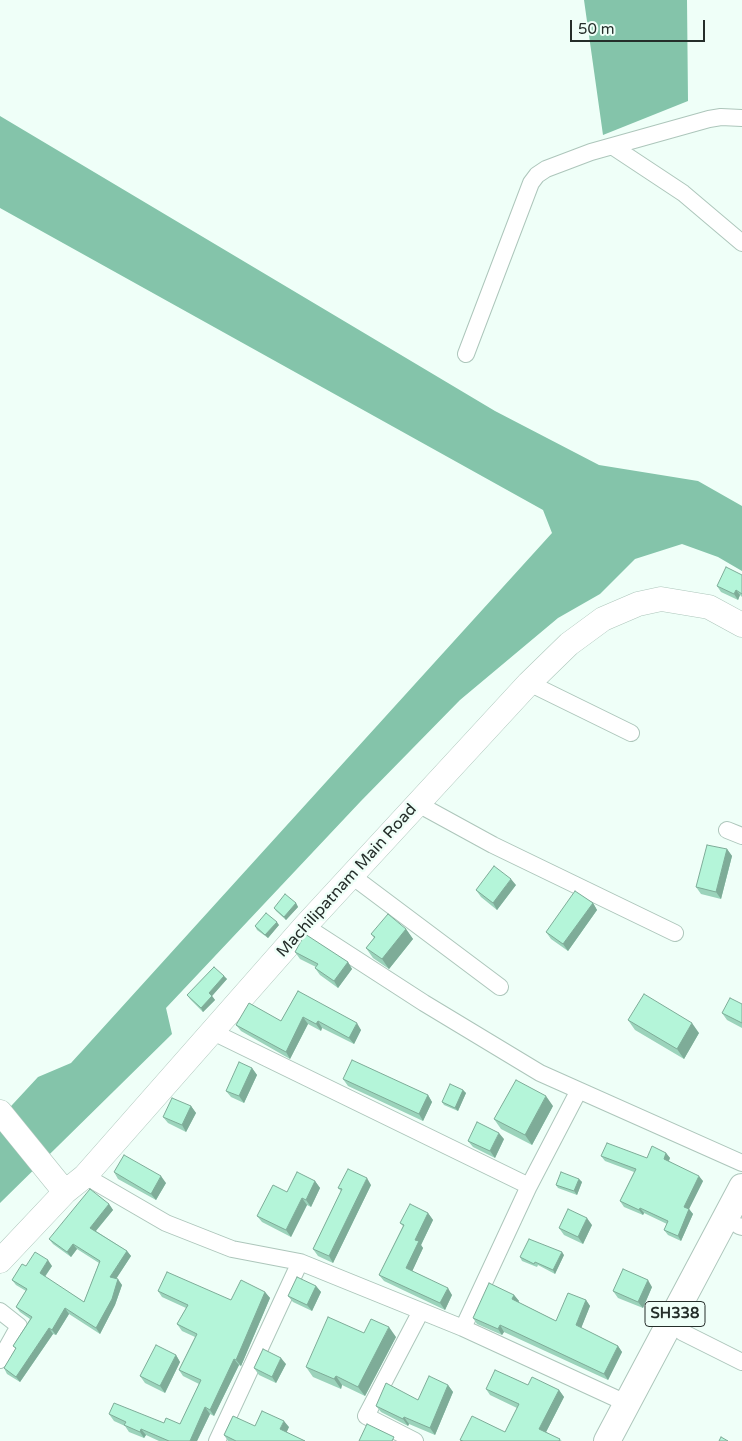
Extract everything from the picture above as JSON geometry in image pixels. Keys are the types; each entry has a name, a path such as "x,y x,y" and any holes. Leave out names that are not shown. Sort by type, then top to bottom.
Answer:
{"main road":[{"name":"Machilipatnam Main Road","path":"0,1260 59,1186 84,1176 305,926 529,683 569,644 596,624 638,604 661,598 709,607 742,625"},
{"path":"1,1113 59,1186"},
{"name":"SH338","path":"607,1441 742,1187"},
{"name":"SH338","path":"624,1441 741,1225"}],"street":[{"path":"466,354 531,183 546,168 612,146 709,119 742,118"},
{"path":"612,146 683,193 742,243"},
{"path":"529,683 632,733"},
{"path":"418,804 493,845 675,933"},
{"path":"352,876 500,987"},
{"path":"305,926 502,1052 578,1092 742,1163"},
{"path":"213,1032 529,1186"},
{"path":"463,1328 529,1186 578,1092"},
{"path":"84,1176 166,1223 232,1249 300,1262 463,1328 626,1403"},
{"path":"217,1441 300,1262"},
{"path":"0,1311 19,1326 0,1360"},
{"path":"415,1441 366,1416 421,1311"},
{"path":"682,1332 742,1362"}],"shaded area":[{"path":"584,0 687,0 688,101 603,135"},
{"path":"0,116 495,411 599,465 698,481 742,506 742,571 718,557 682,544 635,559 600,594 558,618 460,700 361,801 166,1008 172,1034 0,1203 0,1118 38,1077 71,1063 552,533 543,510 0,208"}],"building":[{"path":"726,567 742,575 742,594 736,590 734,594 717,586"},
{"path":"707,845 727,849 716,892 696,887"},
{"path":"494,866 511,879 493,903 476,890"},
{"path":"575,891 593,903 563,944 546,932"},
{"path":"285,894 296,903 284,917 274,908"},
{"path":"266,913 277,922 265,935 255,926"},
{"path":"388,914 406,929 382,959 366,948 375,937 371,934"},
{"path":"305,934 348,962 334,981 315,968 318,964 295,952"},
{"path":"214,967 224,976 209,993 212,996 201,1008 187,995"},
{"path":"298,991 357,1023 349,1038 318,1021 316,1024 303,1017 286,1052 236,1025 249,1003 281,1021"},
{"path":"644,994 692,1023 677,1049 628,1020"},
{"path":"730,998 742,1004 742,1023 722,1013"},
{"path":"352,1060 428,1095 419,1114 343,1079"},
{"path":"239,1062 252,1068 239,1096 226,1091"},
{"path":"516,1080 546,1096 525,1135 494,1119"},
{"path":"450,1084 463,1090 455,1108 442,1102"},
{"path":"172,1098 191,1106 182,1125 163,1117"},
{"path":"477,1122 499,1133 490,1151 468,1141"},
{"path":"607,1143 647,1158 652,1146 666,1153 664,1159 699,1176 684,1207 689,1209 678,1236 664,1230 668,1221 620,1201 636,1169 601,1156"},
{"path":"124,1155 161,1176 151,1194 114,1172"},
{"path":"348,1169 367,1178 329,1256 313,1249 342,1189 338,1188"},
{"path":"297,1172 315,1181 306,1200 302,1198 286,1230 257,1216 273,1185 287,1192"},
{"path":"561,1172 579,1179 574,1191 556,1185"},
{"path":"90,1189 109,1204 90,1228 127,1251 110,1277 118,1279 112,1299 96,1328 65,1308 52,1330 49,1328 16,1377 4,1368 16,1348 13,1346 32,1317 16,1307 27,1289 12,1280 22,1264 26,1266 35,1252 48,1260 40,1273 84,1302 100,1261 73,1244 67,1252 49,1239"},
{"path":"410,1204 428,1213 415,1240 419,1241 406,1268 448,1288 440,1303 379,1275 404,1225 400,1223"},
{"path":"568,1209 587,1218 578,1237 559,1228"},
{"path":"529,1239 562,1252 553,1270 520,1257"},
{"path":"623,1269 648,1280 638,1302 613,1291"},
{"path":"167,1272 231,1300 241,1280 265,1292 236,1360 234,1359 210,1410 205,1407 190,1441 169,1441 141,1429 140,1432 124,1425 126,1422 109,1414 114,1403 164,1423 166,1418 180,1424 201,1380 179,1370 197,1334 177,1324 188,1305 158,1291"},
{"path":"297,1277 316,1286 307,1305 288,1296"},
{"path":"489,1283 514,1295 512,1299 556,1321 568,1293 586,1300 576,1325 618,1346 604,1374 500,1325 498,1329 473,1318"},
{"path":"328,1317 364,1333 371,1319 389,1327 358,1387 336,1376 334,1379 306,1367"},
{"path":"156,1345 176,1355 160,1386 140,1376"},
{"path":"263,1349 281,1358 272,1377 254,1368"},
{"path":"495,1370 528,1385 532,1377 559,1390 539,1429 560,1439 559,1441 460,1440 472,1416 505,1432 519,1404 486,1389"},
{"path":"429,1376 448,1385 430,1428 404,1417 403,1419 376,1406 386,1383 418,1400"},
{"path":"262,1411 284,1421 280,1429 305,1441 236,1441 224,1435 233,1416 255,1426"},
{"path":"367,1424 394,1437 392,1441 359,1441"},
{"path":"721,1437 728,1441 719,1441"}]}
